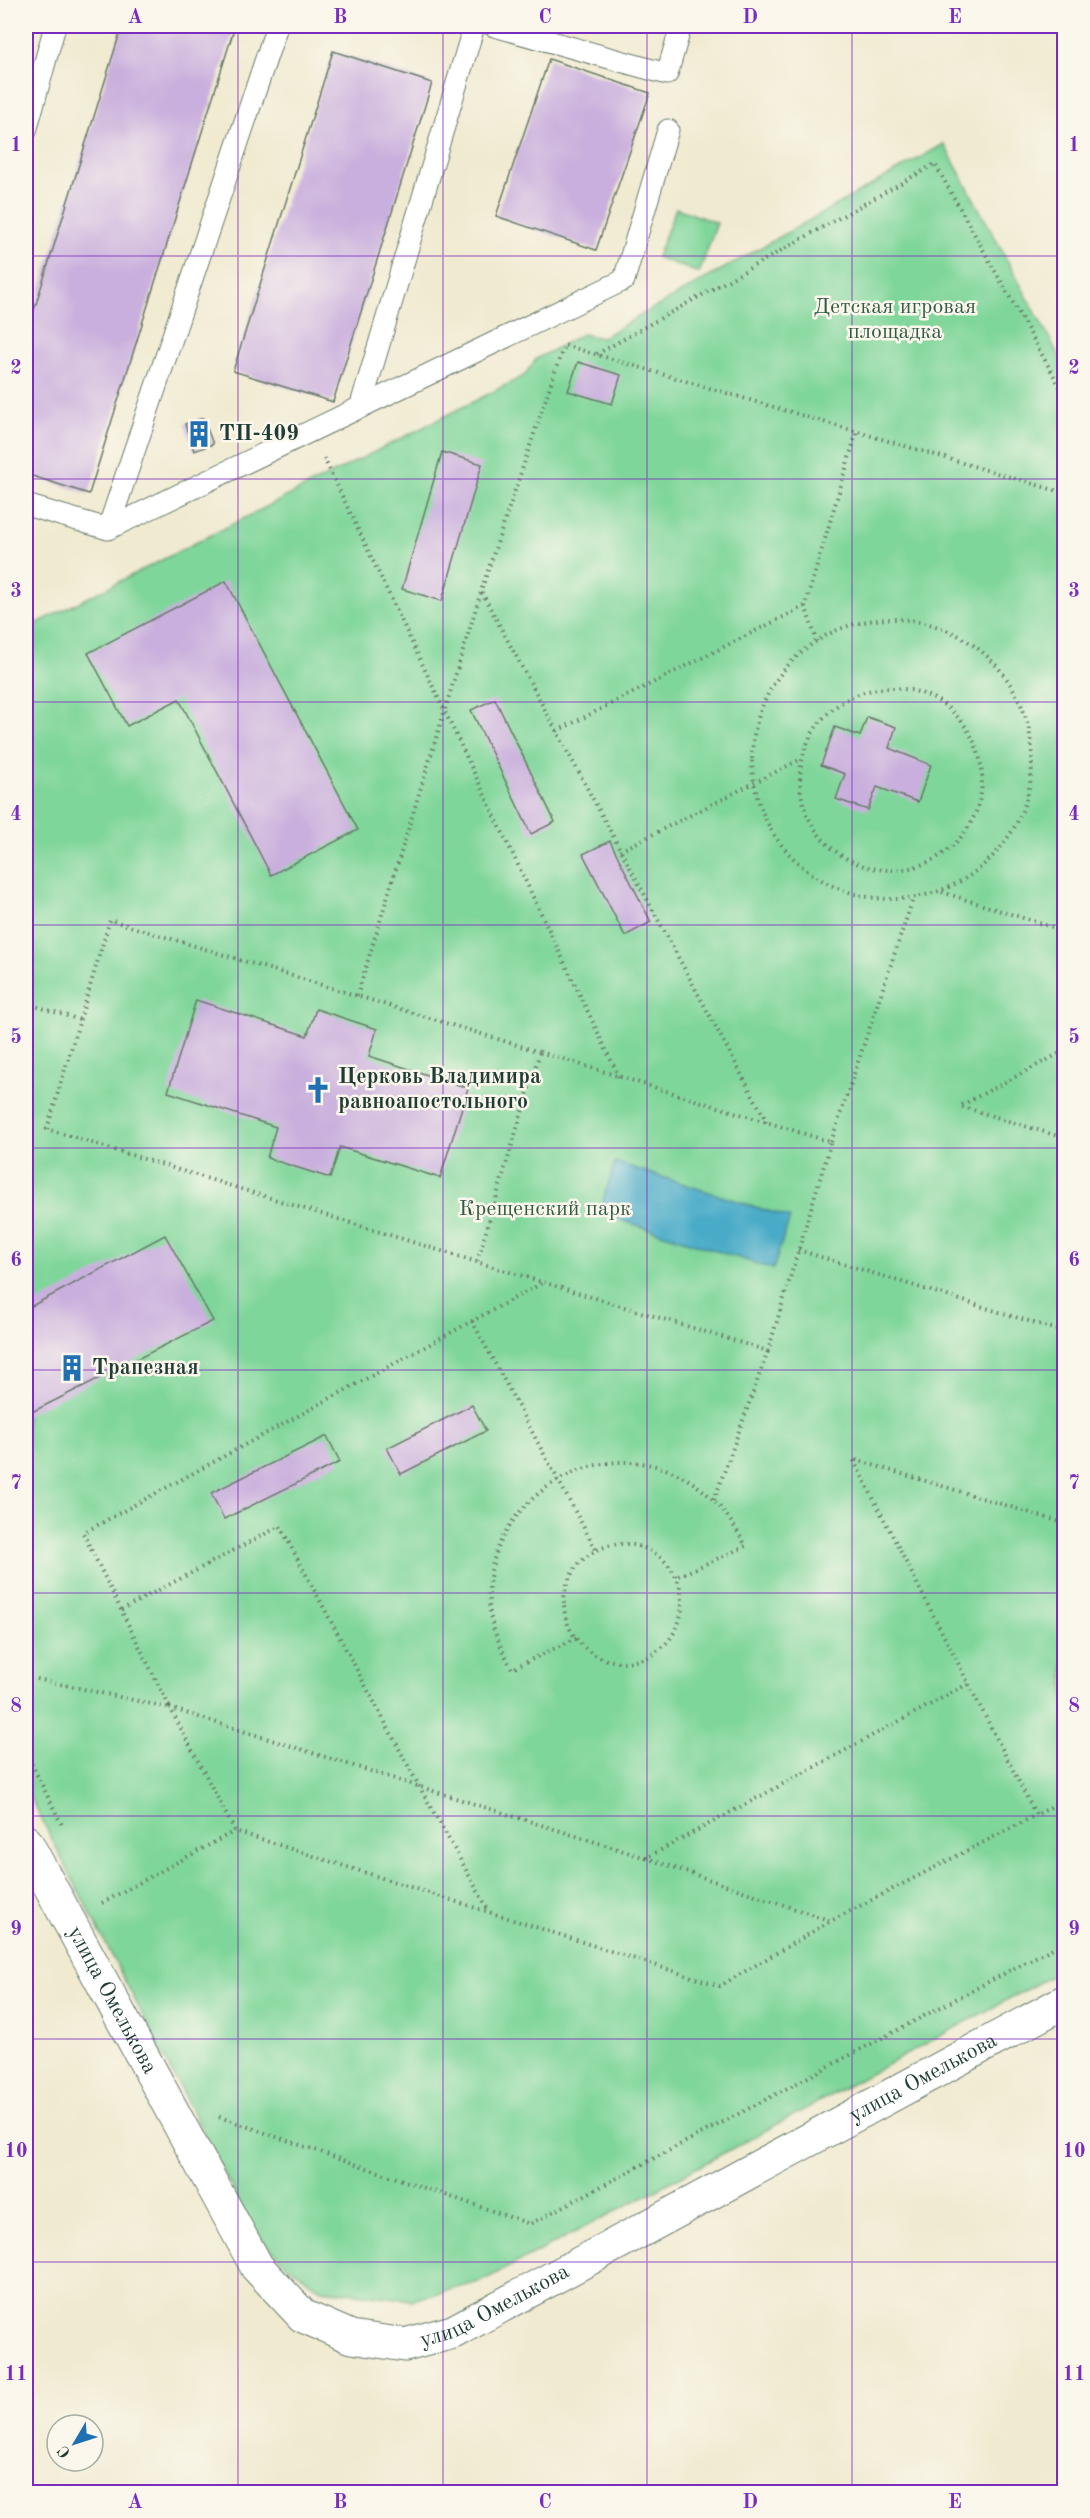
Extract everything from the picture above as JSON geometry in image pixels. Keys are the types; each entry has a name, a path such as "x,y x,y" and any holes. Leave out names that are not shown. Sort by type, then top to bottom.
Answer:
{"street":[{"name":"улица Омелькова","path":"26,1842 257,2267 303,2316 351,2337 405,2345 453,2332 1065,2002"}],"lane":[{"path":"26,131 55,26"},
{"path":"108,529 277,26"},
{"path":"360,408 474,26"},
{"path":"494,26 667,74 681,26"},
{"path":"26,505 108,529 624,280 668,130"}],"path":[{"path":"596,354 935,164 1065,394"},
{"path":"357,996 481,591 564,345 1065,493"},
{"path":"311,430 619,1077"},
{"path":"817,641 805,606 857,431"},
{"path":"481,591 767,1122"},
{"path":"556,731 805,606"},
{"path":"901,619 930,624 957,635 982,651 1002,672 1018,697 1028,725 1033,754 1031,783 1023,812 1009,838 990,860 968,878 941,892 913,899 883,900 855,895 827,884 803,867 782,846 766,822 754,783 752,765 754,735 762,708 775,681 794,658 817,641 843,627 872,620 901,619"},
{"path":"620,851 801,759 809,736 824,717 842,702 864,692 887,688 911,690 933,699 953,712 968,731 978,753 982,776 980,800 972,822 958,842 939,857 918,867 894,871 870,868 848,860 828,846 813,828 803,806 799,782 801,759"},
{"path":"941,892 1065,931"},
{"path":"714,1500 768,1351 831,1142 913,899"},
{"path":"768,1351 46,1129 110,920 831,1142"},
{"path":"26,1003 80,1020"},
{"path":"1065,1051 960,1106 1065,1138"},
{"path":"477,1262 540,1052"},
{"path":"798,1250 1065,1332"},
{"path":"544,1282 83,1533 170,1708 235,1831 720,1986 831,1921 1065,1800"},
{"path":"472,1321 596,1550"},
{"path":"1036,1815 853,1459 1065,1523"},
{"path":"576,1638 512,1670 499,1645 491,1618 490,1590 493,1563 503,1536 518,1513 537,1493 558,1479 585,1467 613,1462 640,1463 668,1470 693,1482 714,1500 732,1521 746,1545 676,1577"},
{"path":"121,1610 280,1526 489,1912"},
{"path":"614,1544 632,1545 650,1551 665,1562 676,1577 681,1613 676,1630 664,1646 649,1656 632,1662 613,1662 595,1656 580,1645 570,1630 564,1612 564,1593 570,1576 581,1561 596,1550 614,1544"},
{"path":"37,1679 170,1708 646,1857 831,1921"},
{"path":"646,1857 969,1684"},
{"path":"26,1753 63,1826"},
{"path":"102,1903 235,1831"},
{"path":"98,1895 107,1914"},
{"path":"210,2114 530,2224 1065,1941"}],"green space":[{"name":"Крещенский парк","path":"944,144 1064,365 1064,1969 482,2281 412,2300 321,2289 286,2264 255,2233 26,1789 26,629 524,376 536,359 582,334 601,338"},
{"path":"676,208 717,223 699,273 657,257"}],"water":[{"path":"615,1162 790,1218 773,1269 599,1213"}],"building":[{"path":"122,26 235,26 89,494 26,474 26,336"},
{"path":"333,51 432,83 333,402 233,371"},
{"path":"549,59 650,93 596,250 496,216"},
{"path":"578,362 621,375 612,404 568,391"},
{"name":"ТП-409","path":"203,418 213,444 194,451 185,424"},
{"path":"442,452 482,464 442,601 402,589"},
{"path":"226,581 358,830 271,875 179,699 127,726 88,653"},
{"path":"495,699 555,822 531,834 471,710"},
{"path":"867,717 896,727 889,748 931,765 918,802 877,787 868,810 836,799 845,774 821,765 835,727 860,736"},
{"path":"610,841 651,922 625,936 583,854"},
{"name":"Церковь Владимира равноапостольного","path":"196,1000 307,1036 316,1009 377,1029 369,1056 468,1088 440,1178 340,1147 330,1178 267,1158 276,1127 168,1092"},
{"name":"Трапезная","path":"165,1235 213,1321 26,1415 26,1309"},
{"path":"472,1405 486,1431 401,1474 387,1448"},
{"path":"327,1436 340,1462 224,1519 211,1493"}],"place":[{"name":"ТП-409","path":"199,434"},
{"name":"Церковь Владимира равноапостольного","path":"318,1090"},
{"name":"Трапезная","path":"72,1368"}],"park label":[{"name":"Детская игровая площадка","path":"895,320"}]}
